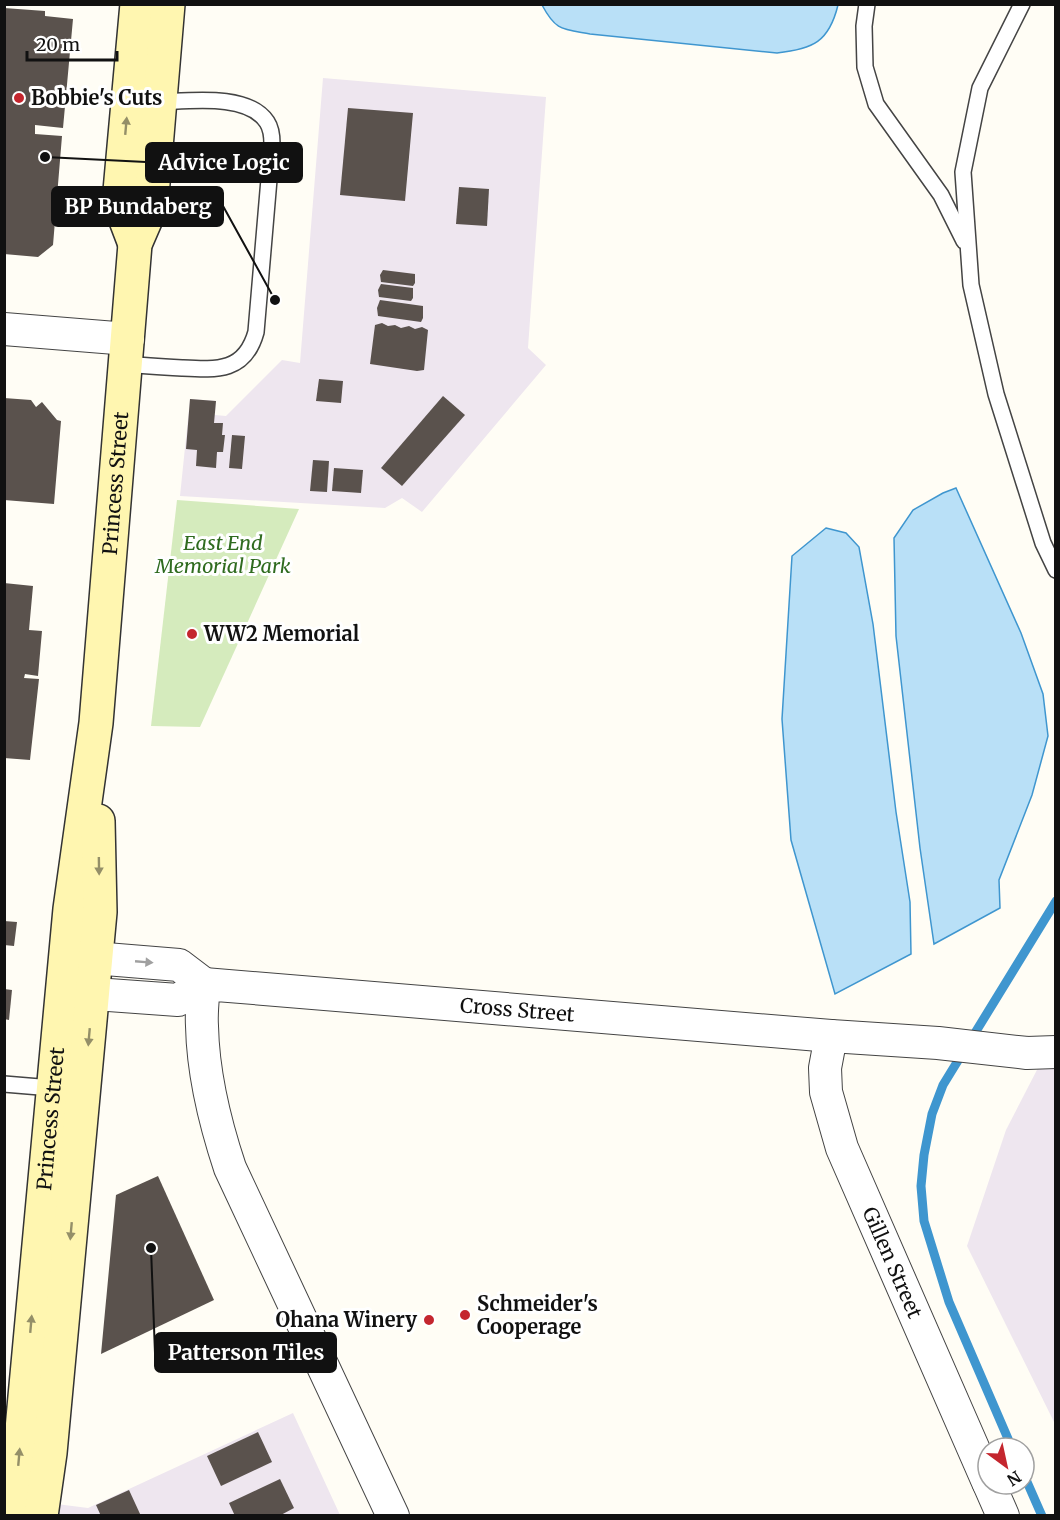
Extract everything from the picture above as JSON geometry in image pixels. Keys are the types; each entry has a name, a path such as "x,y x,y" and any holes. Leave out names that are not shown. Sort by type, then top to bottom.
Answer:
{"main road":[{"name":"Princess Street","path":"135,244 119,202 137,4"},
{"name":"Princess Street","path":"14,1515 81,957 100,912 96,723 135,244 151,207 168,4"},
{"name":"Princess Street","path":"41,1515 50,1453 29,1383 52,1088 77,993"}],"street":[{"path":"4,329 127,352"},
{"path":"81,957 179,965 204,984"},
{"path":"77,993 178,1000 204,984"},
{"path":"204,984 201,1026 204,1053 220,1138 230,1168 393,1515"},
{"name":"Cross Street","path":"204,984 938,1043 1026,1053 1056,1052"},
{"name":"Gillen Street","path":"831,1036 825,1068 826,1092 842,1148 976,1455"},
{"name":"Gillen Street","path":"994,1496 1003,1515"}],"lane":[{"path":"867,4 864,26 865,67 876,104 941,195 968,249"},
{"path":"1022,4 980,88 963,172 971,285 996,394 1043,543 1056,570"},
{"path":"127,352 214,370 238,361 253,344 256,332 272,144 268,124 252,108 240,104 205,101 160,102"},
{"path":"4,1084 52,1088"}],"shaded area":[{"path":"323,78 546,97 528,348 546,365 422,512 402,498 385,508 180,496 190,399 216,401 215,415 226,416 282,360 300,363"},
{"path":"1055,1035 1055,1424 967,1246 1006,1130"},
{"path":"293,1413 340,1515 23,1516 25,1500 88,1508"}],"green space":[{"name":"East End Memorial Park","path":"177,500 299,509 200,727 151,726"}],"water":[{"path":"542,5 838,5 830,28 818,41 800,49 777,53 573,31 551,20"},
{"path":"956,488 1021,633 1043,694 1048,736 1032,795 999,880 1000,908 934,944 920,848 896,636 894,538 913,510"},
{"path":"826,528 846,533 859,547 873,624 896,812 910,902 911,954 835,994 791,840 782,719 792,556"}],"building":[{"path":"4,8 45,11 45,16 73,19 63,128 35,125 35,134 62,136 53,245 38,257 4,254"},
{"path":"348,108 413,113 405,201 340,195"},
{"path":"459,187 489,189 487,226 456,224"},
{"path":"383,270 415,274 415,283 413,286 381,282 380,275"},
{"path":"381,284 413,288 413,298 411,301 379,297 378,290"},
{"path":"380,300 423,306 423,318 421,322 378,316 377,308"},
{"path":"382,323 401,328 409,326 428,330 424,370 370,364 375,325"},
{"path":"319,379 343,381 341,403 316,401"},
{"path":"443,396 465,415 402,486 381,468"},
{"path":"4,398 31,400 36,407 42,402 57,420 61,421 54,504 4,500"},
{"path":"190,399 216,401 214,423 223,423 222,435 225,435 223,452 217,452 216,468 196,466 197,450 186,449"},
{"path":"232,435 245,436 242,469 229,468"},
{"path":"313,460 329,461 327,492 310,491"},
{"path":"334,468 363,470 361,493 332,491"},
{"path":"4,583 33,586 29,630 42,631 38,676 25,674 24,678 39,679 30,760 4,758"},
{"path":"4,921 17,922 14,946 4,945"},
{"path":"4,989 12,990 9,1020 4,1019"},
{"path":"158,1176 214,1300 101,1354 116,1195"},
{"path":"258,1432 272,1462 221,1486 207,1456"},
{"path":"280,1479 294,1508 279,1516 235,1516 229,1503"},
{"path":"129,1490 141,1516 101,1516 96,1505"}],"waterway":[{"path":"1007,1436 949,1302 924,1221 921,1186 932,1114 943,1085 1056,901"},
{"path":"1033,1496 1042,1516"}],"place":[{"name":"Bobbie's Cuts","path":"19,98"},
{"name":"Advice Logic","path":"45,157"},
{"name":"BP Bundaberg","path":"275,300"},
{"name":"WW2 Memorial","path":"192,634"},
{"name":"Patterson Tiles","path":"151,1248"},
{"name":"Schmeider's Cooperage","path":"465,1315"},
{"name":"Ohana Winery","path":"429,1320"}]}
